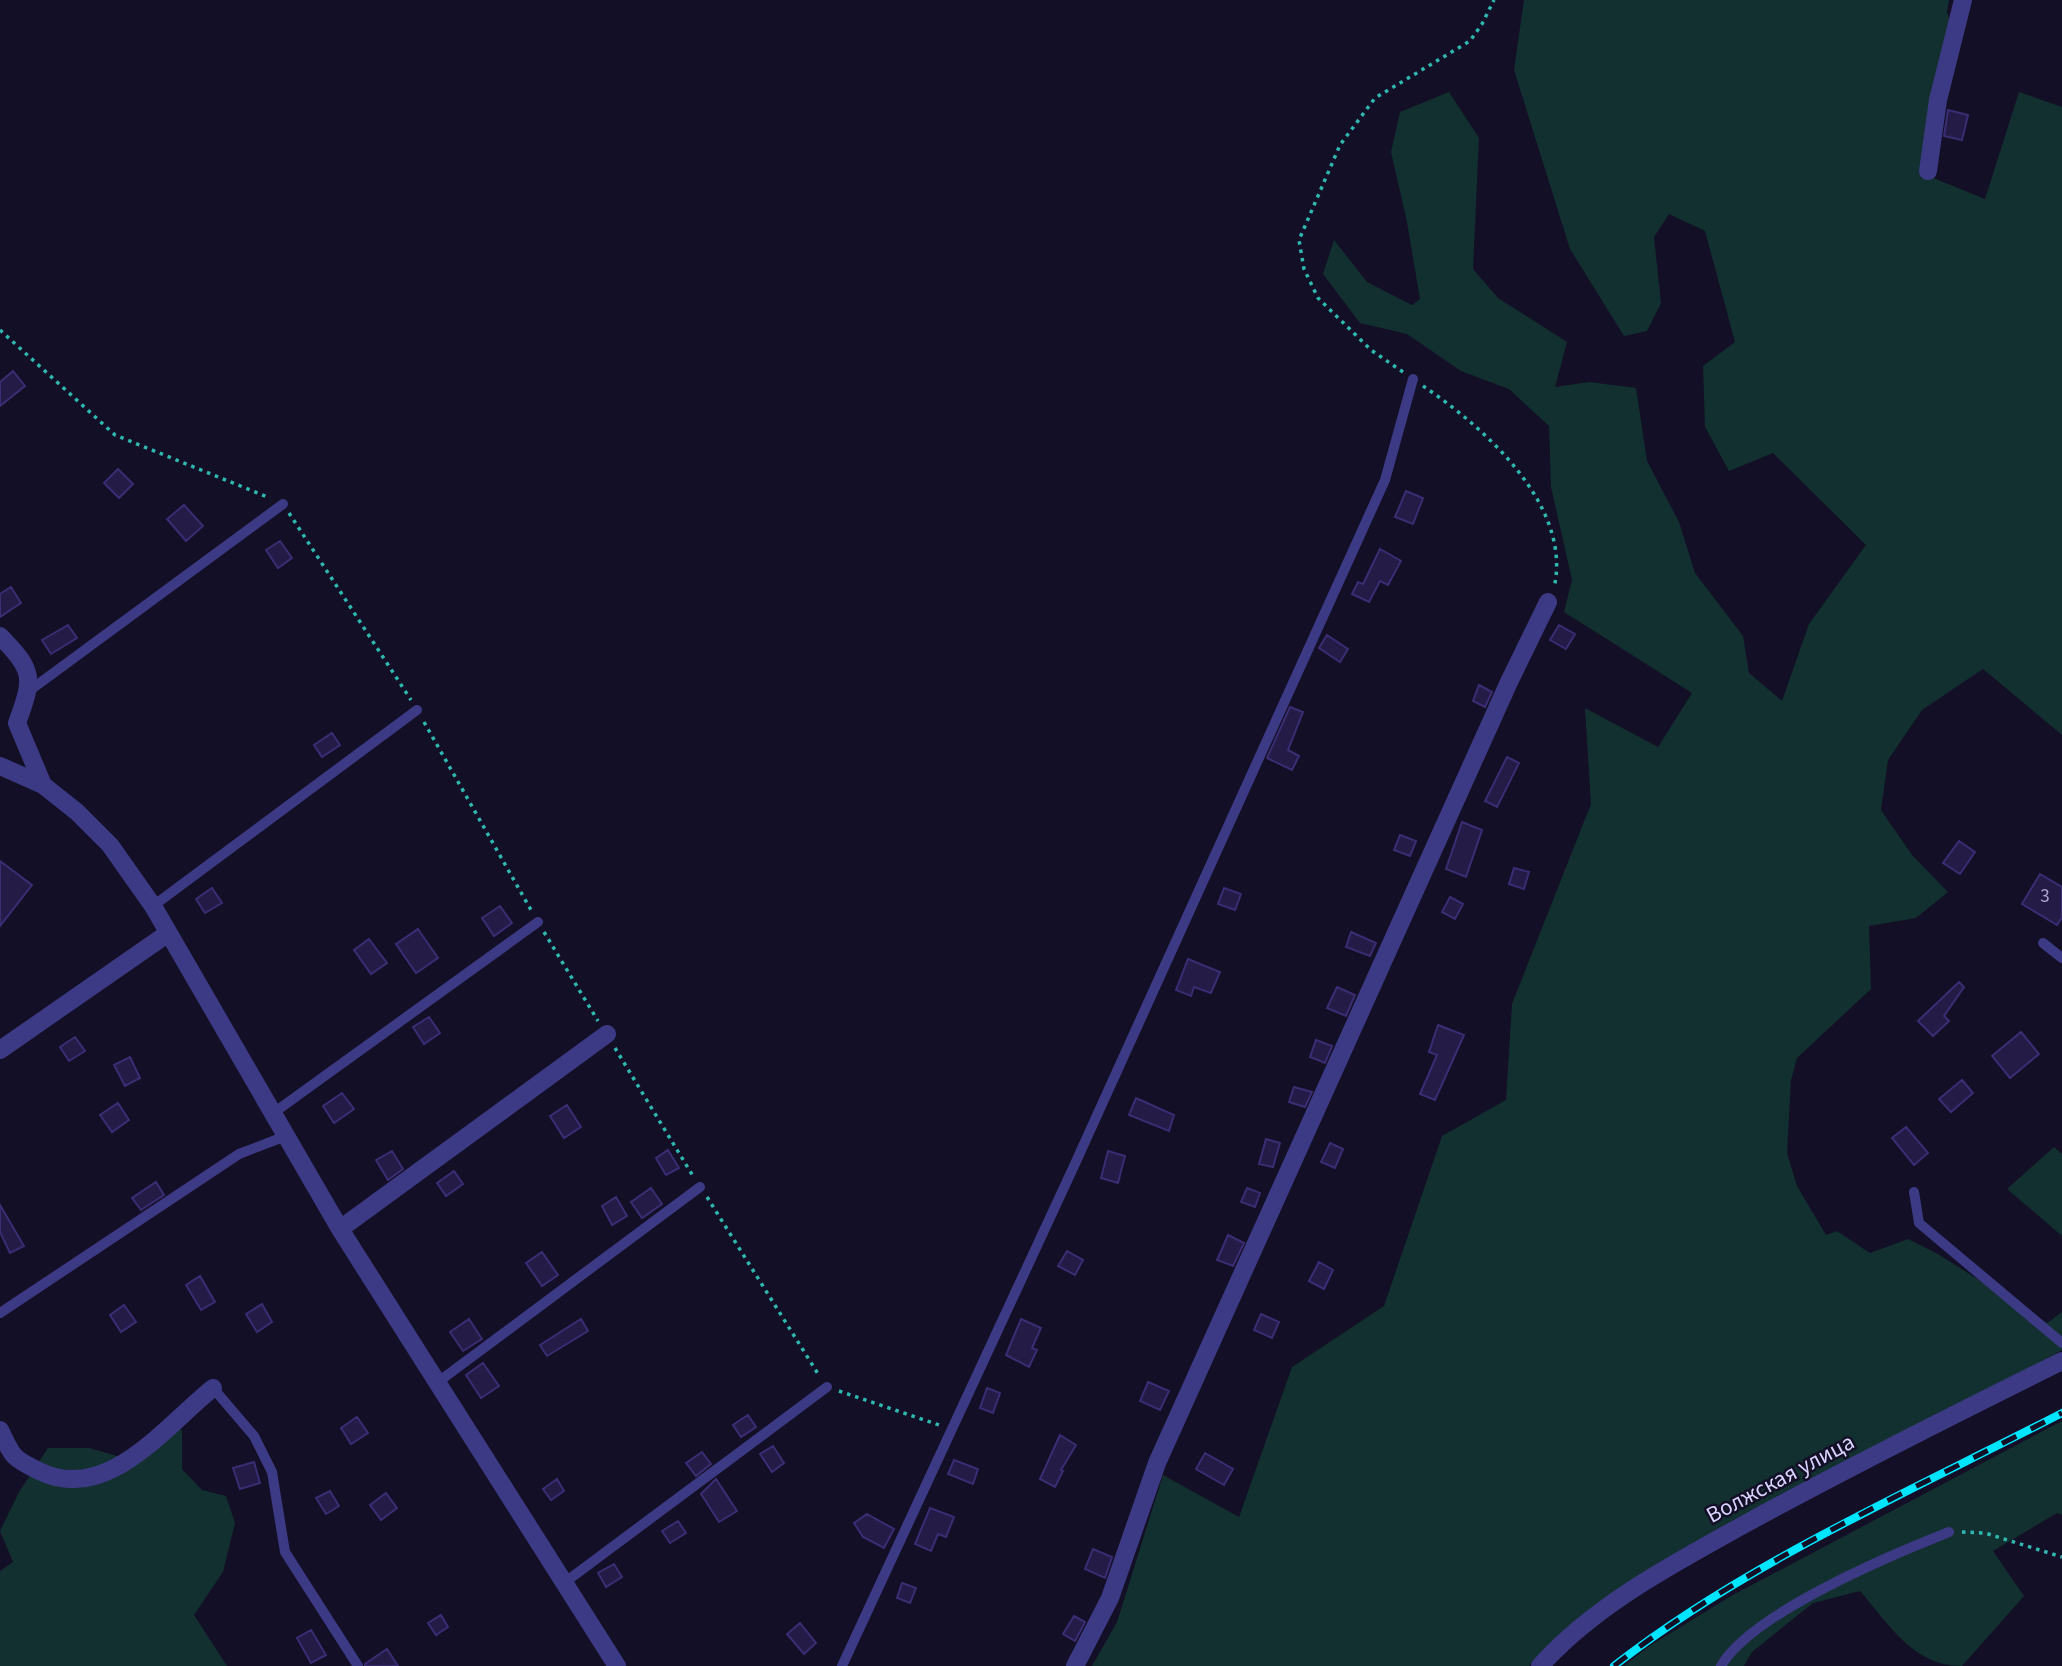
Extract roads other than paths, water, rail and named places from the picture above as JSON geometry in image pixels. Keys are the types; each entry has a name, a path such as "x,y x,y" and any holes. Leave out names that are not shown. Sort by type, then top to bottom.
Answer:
{"street":[{"path":"1928,171 1938,100 1963,0"},
{"path":"1075,1666 1110,1598 1157,1463 1509,682 1548,602"},
{"path":"0,636 25,662 29,691 17,723 43,785"},
{"path":"0,766 43,785 77,812 110,845 153,906 341,1229 617,1666"},
{"path":"0,1050 167,934"},
{"path":"341,1229 607,1034"},
{"name":"Волжская улица","path":"1540,1666 1555,1650 1645,1580 1821,1482 2062,1361"},
{"path":"0,1430 13,1458 54,1478 87,1479 143,1450 213,1388"}],"lane":[{"path":"842,1666 1385,480 1413,379"},
{"path":"29,691 283,504"},
{"path":"153,906 417,710"},
{"path":"272,1114 538,922"},
{"path":"2043,943 2062,958"},
{"path":"0,1313 239,1154 286,1136"},
{"path":"438,1382 700,1187"},
{"path":"1914,1192 1919,1223 2062,1343"},
{"path":"564,1583 827,1387"},
{"path":"213,1388 254,1436 272,1472 282,1519 285,1552 358,1666"},
{"path":"1721,1666 1751,1635 1808,1597 1950,1532"}],"railway":[{"path":"1614,1666 1718,1594 1774,1561 2062,1413"}]}
